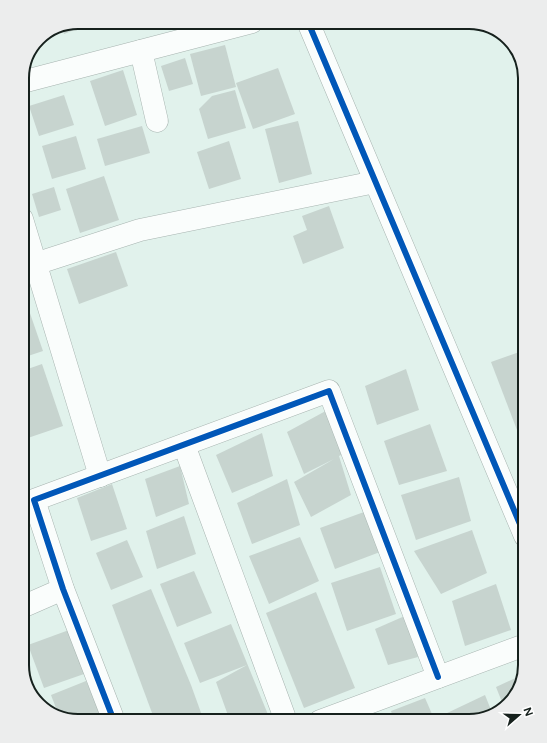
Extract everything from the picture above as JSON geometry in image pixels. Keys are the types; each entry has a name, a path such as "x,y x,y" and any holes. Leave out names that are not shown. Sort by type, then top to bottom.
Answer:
{"street":[{"path":"29,80 225,29"},
{"path":"311,29 518,519"},
{"path":"141,51 157,121"},
{"path":"35,264 140,230 375,182"},
{"path":"29,243 100,476"},
{"path":"111,714 63,589 34,500 329,391 438,677"},
{"path":"184,445 283,714"},
{"path":"29,604 63,589"},
{"path":"339,714 518,648"}],"building":[{"path":"76,29 64,34 63,32"},
{"path":"225,45 236,87 201,96 190,54"},
{"path":"185,58 193,84 169,91 161,66"},
{"path":"278,68 295,114 253,129 236,83"},
{"path":"123,70 137,115 105,126 90,81"},
{"path":"235,90 246,128 208,139 199,109 212,96"},
{"path":"64,95 74,125 39,136 29,106"},
{"path":"298,121 312,174 279,183 265,129"},
{"path":"142,126 150,153 105,166 97,139"},
{"path":"76,136 86,169 52,179 42,146"},
{"path":"229,141 241,179 209,189 197,152"},
{"path":"104,176 119,220 80,233 66,189"},
{"path":"54,187 61,210 39,217 32,194"},
{"path":"329,206 344,248 303,264 293,236 307,230 302,216"},
{"path":"116,252 128,286 79,304 67,269"},
{"path":"29,310 43,351 29,356"},
{"path":"518,352 518,433 491,362"},
{"path":"42,364 63,426 29,438 29,369"},
{"path":"406,369 419,410 377,425 365,386"},
{"path":"333,407 347,452 339,456 351,495 311,517 294,482 334,459 304,474 287,432"},
{"path":"430,424 447,471 399,485 384,441"},
{"path":"262,433 273,476 232,493 216,455"},
{"path":"180,466 189,504 156,517 145,479"},
{"path":"459,477 471,521 416,540 401,495"},
{"path":"287,479 300,525 252,544 237,503"},
{"path":"112,484 127,529 91,541 77,498"},
{"path":"364,512 380,552 335,569 320,528"},
{"path":"184,516 196,554 157,569 146,531"},
{"path":"472,530 487,573 441,594 414,551"},
{"path":"300,537 319,581 269,604 249,556"},
{"path":"127,540 143,577 111,590 96,553"},
{"path":"380,567 396,614 347,631 331,583"},
{"path":"194,571 212,613 177,627 160,584"},
{"path":"496,584 511,630 465,646 452,601"},
{"path":"151,589 201,714 152,714 112,605"},
{"path":"316,592 355,688 304,708 266,613"},
{"path":"407,615 418,657 388,665 375,629"},
{"path":"231,624 268,714 227,714 216,682 247,665 200,683 184,643"},
{"path":"69,630 84,674 44,688 29,645"},
{"path":"516,678 508,695 499,695 496,687"},
{"path":"86,681 101,714 75,714 59,710 56,709 51,695"},
{"path":"485,695 490,709 475,714 445,714"},
{"path":"425,698 432,714 392,714 391,711"}],"cycle path":[{"path":"311,29 518,519"},
{"path":"111,714 63,589 34,500 329,391 438,677"}]}
